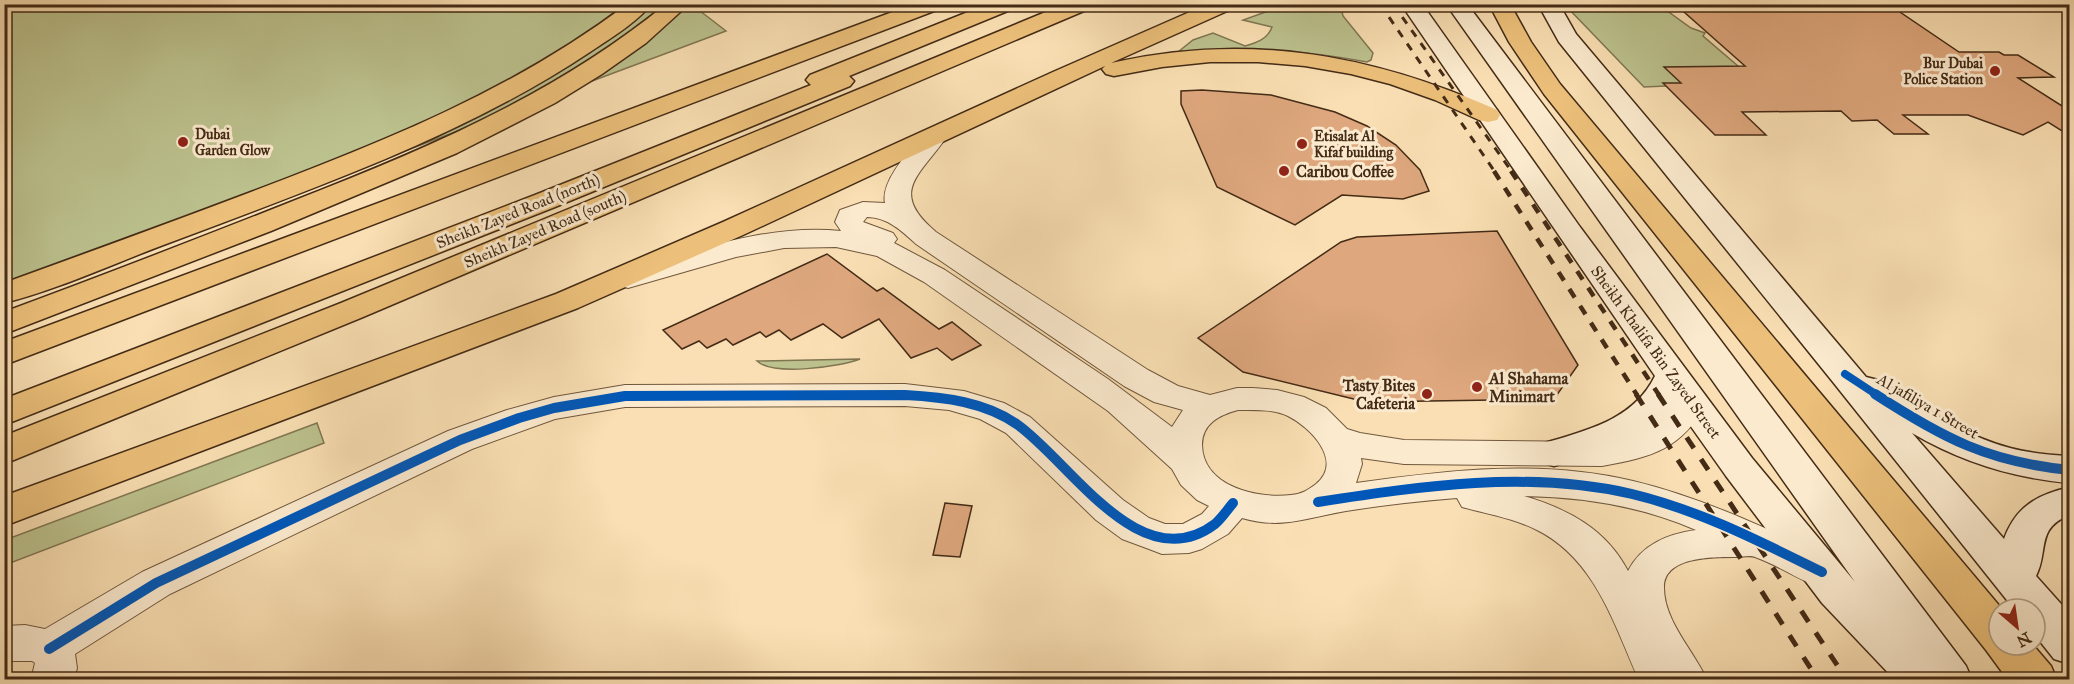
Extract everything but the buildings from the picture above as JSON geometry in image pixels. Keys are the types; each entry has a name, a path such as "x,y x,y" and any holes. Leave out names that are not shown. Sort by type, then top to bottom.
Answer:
{"highway":[{"path":"4,294 334,170 414,136 546,69 604,32 641,4"},
{"path":"4,324 355,187 465,139 522,110 589,71 648,31 679,4"},
{"path":"4,333 322,215 908,4"},
{"path":"4,354 935,4"},
{"path":"4,396 473,216 1008,4"},
{"name":"Sheikh Zayed Road (north)","path":"4,413 545,201 1030,4"},
{"name":"Sheikh Zayed Road (south)","path":"4,451 362,305 1084,4"},
{"path":"4,512 475,337 610,284 1042,85 1227,4"},
{"path":"1499,4 1520,42 1552,89 1987,621"},
{"path":"1042,85 1168,58 1232,54 1280,56 1350,66 1394,77 1433,90 1488,115"},
{"path":"2016,657 2035,680"}],"main road":[{"name":"Sheikh Khalifa Bin Zayed Street","path":"1411,4 1739,467 1822,572 1925,680"},
{"path":"1456,4 1950,680"},
{"path":"1548,5 1567,37 1888,429 2070,646"},
{"name":"Al jafiliya 1 Street","path":"1845,374 1917,421 1977,452 2003,461 2039,468 2070,470"},
{"path":"1554,453 1600,439 1644,417 1659,403 1668,389 1682,388"},
{"path":"1888,429 1947,478 2021,566"},
{"path":"2021,566 2021,544 2028,526 2054,504 2070,501"}],"street":[{"path":"905,221 899,211 898,190 902,180 936,135"},
{"path":"909,261 890,243 852,227 849,222 850,216 867,208 888,212 905,221 926,238 1143,382 1166,394 1210,407"},
{"path":"610,284 737,250 794,239 854,241 884,249 909,261 1122,406 1169,443 1185,460 1195,477 1211,492 1233,503 1262,510 1292,510 1318,502 1430,487 1550,484 1597,487 1666,504 1760,542 1822,572"},
{"path":"4,644 28,642 50,664 156,583 460,440 509,421 554,408 625,396 905,395 948,399 987,410 1020,427 1124,522 1149,536 1173,539 1195,535 1215,524 1233,503"},
{"path":"1185,460 1183,444 1186,430 1196,417 1210,407 1237,399 1268,399 1298,408 1323,423 1336,438 1340,443 1345,465 1337,486 1318,502"},
{"path":"1336,438 1359,446 1404,453 1554,453"},
{"path":"1430,487 1531,510 1553,520 1586,542 1599,555 1608,570 1661,680"},
{"path":"1686,680 1648,611 1645,582 1649,570 1654,561 1678,548 1715,542 1760,542"},
{"path":"2021,566 2070,621"}],"green space":[{"name":"Dubai Garden Glow","path":"691,4 726,31 5,300 4,5"},
{"path":"1340,4 1343,16 1373,53 1371,60 1367,62 1273,50 1226,49 1178,52 1193,40 1213,33 1245,46 1257,42 1268,35 1272,27 1243,20 1285,5"},
{"path":"1565,5 1659,5 1691,28 1705,33 1703,36 1738,66 1688,85 1644,87"},
{"path":"860,359 838,365 807,369 777,368 765,366 757,361"},
{"path":"317,423 324,443 5,565 5,540"}],"railway":[{"path":"1380,4 1495,172"},
{"path":"1393,4 1512,172"},
{"path":"1494,171 1637,395"},
{"path":"1511,171 1659,395"},
{"path":"1636,394 1818,680"},
{"path":"1658,394 1847,680"}],"cycle path":[{"path":"1845,374 1925,425 1977,451 2036,467 2070,470"},
{"path":"49,649 156,583 460,440 519,418 554,408 625,396 905,395 949,399 992,411 1018,425 1109,510 1136,528 1162,539 1189,539 1215,524 1233,503"},
{"path":"1318,502 1435,486 1475,483 1555,483 1593,487 1631,494 1681,509 1729,528 1822,572"}],"place":[{"name":"Bur Dubai Police Station","path":"1995,71"},
{"name":"Dubai Garden Glow","path":"183,142"},
{"name":"Etisalat Al Kifaf building","path":"1302,144"},
{"name":"Caribou Coffee","path":"1284,171"},
{"name":"Al Shahama Minimart","path":"1477,387"},
{"name":"Tasty Bites Cafeteria","path":"1427,394"}]}
